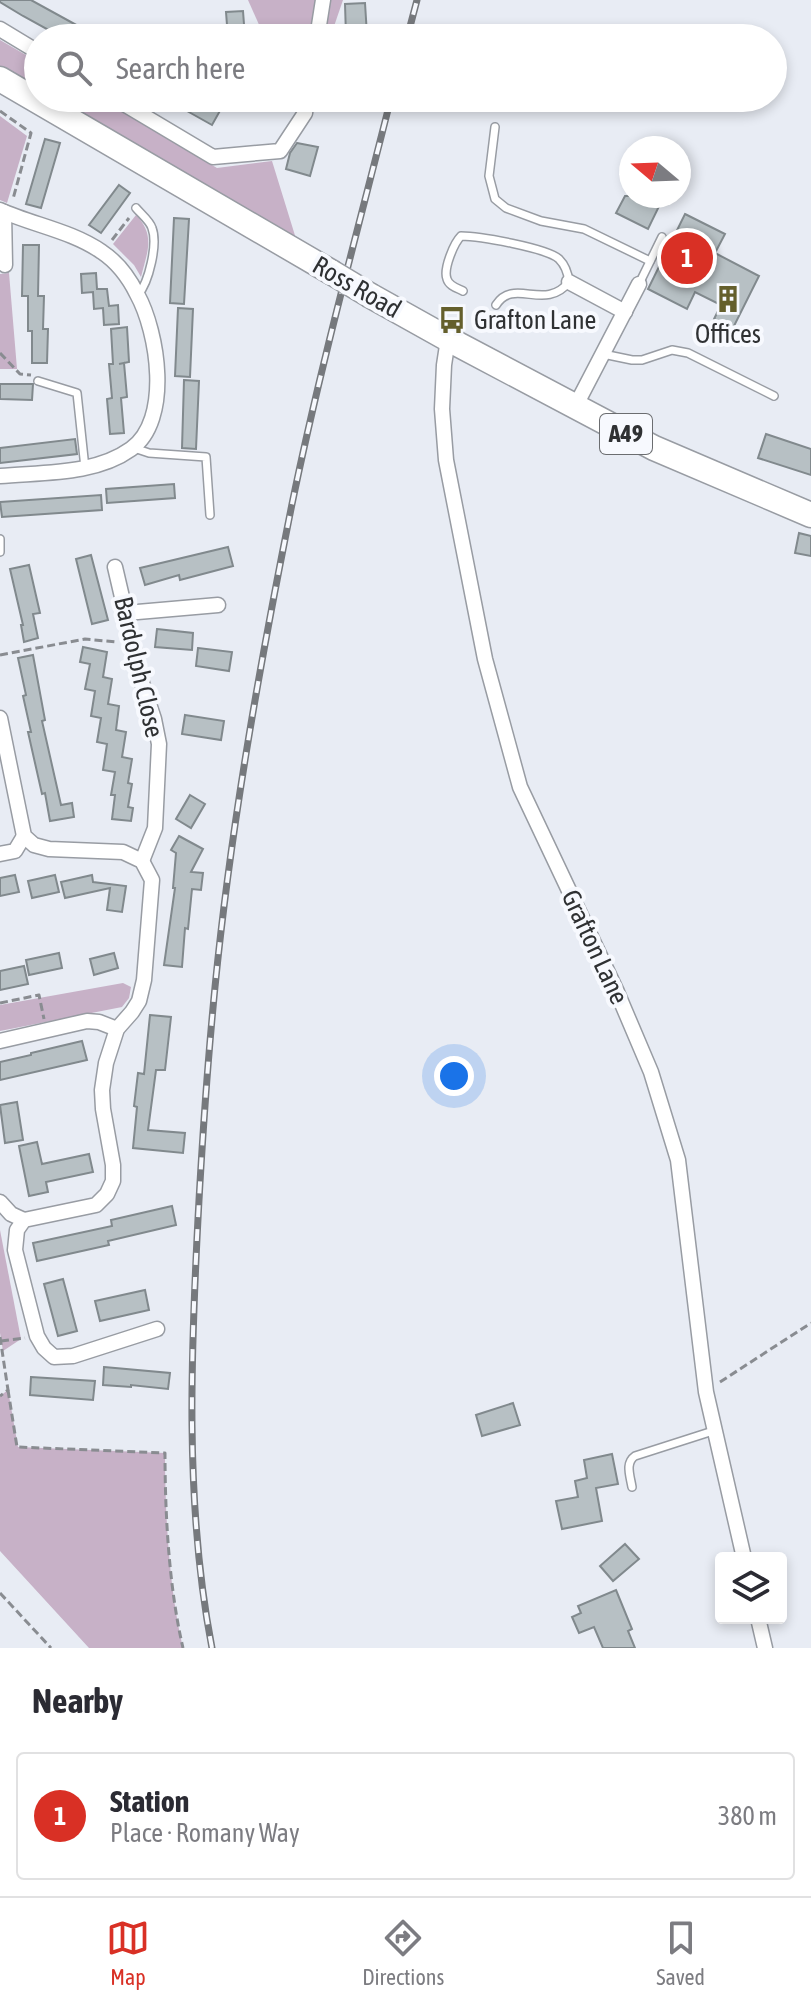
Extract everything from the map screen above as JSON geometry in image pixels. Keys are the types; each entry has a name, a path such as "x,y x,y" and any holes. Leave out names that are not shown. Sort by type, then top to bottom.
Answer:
{"highway":[{"name":"Ross Road","path":"0,79 24,93"},
{"name":"Ross Road","path":"57,112 371,296 575,407 654,448 811,515"}],"street":[{"path":"319,24 323,0"},
{"path":"0,29 24,44"},
{"path":"137,112 213,157 280,151 305,112"},
{"path":"0,476 85,468 116,458 134,448 145,436 153,419 158,391 155,354 138,295 122,270 103,252 78,239 2,211 5,265"},
{"path":"569,282 625,312"},
{"path":"575,407 639,284"},
{"name":"Grafton Lane","path":"448,339 442,409 446,460 485,659 520,787 617,992 651,1072 678,1160 706,1392 743,1552"},
{"name":"Bardolph Close","path":"115,567 159,744 155,828 142,861"},
{"path":"126,613 218,605"},
{"path":"0,718 24,836 34,845 49,849 123,852 142,861 152,880 144,980 139,1001 117,1029 106,1063 102,1090 113,1165 113,1181 107,1194 96,1205 24,1220 11,1214 0,1202"},
{"path":"0,854 15,851 24,836"},
{"path":"0,1041 87,1021 117,1029"},
{"path":"24,1220 17,1230 15,1250 37,1336 54,1357 73,1356 157,1329"},
{"path":"759,1624 765,1648"}],"lane":[{"path":"495,127 489,176 495,199 506,208 541,221 584,229 650,261"},
{"path":"136,208 152,226 154,239 147,280 138,295"},
{"path":"463,291 452,286 446,274 453,244 461,236 475,236 551,254 568,273 569,282 559,291 536,296 509,293 503,295 496,305"},
{"path":"639,284 662,237"},
{"path":"603,354 642,360 672,350 688,353 774,396"},
{"path":"38,381 77,393 85,468"},
{"path":"134,448 149,453 206,457 210,515"},
{"path":"0,539 0,552"},
{"path":"632,1487 630,1459 713,1431"}],"path":[{"path":"0,111 31,133 11,205 2,211"},
{"path":"103,252 136,208"},
{"path":"0,353 20,374 37,376 38,381"},
{"path":"0,655 85,639 133,644"},
{"path":"0,1003 39,995 46,1030"},
{"path":"706,1392 811,1323"},
{"path":"37,1336 0,1339 17,1447 165,1453 165,1505 177,1623 183,1648"},
{"path":"0,1396 8,1390"},
{"path":"0,1593 51,1648"}],"shaded area":[{"path":"248,0 343,0 335,24 259,24"},
{"path":"0,40 24,54 24,84 0,70"},
{"path":"73,112 123,112 217,168 272,161 297,242"},
{"path":"0,116 27,136 7,203 0,200"},
{"path":"136,215 148,237 141,277 134,265 113,244"},
{"path":"9,273 17,369 0,369 0,274"},
{"path":"123,983 131,987 129,998 122,1007 0,1031 0,1005"},
{"path":"0,1230 21,1339 3,1351 0,1333"},
{"path":"8,1390 18,1447 165,1453 169,1551 183,1648 89,1648 0,1551 0,1396"}],"building":[{"path":"31,0 75,24 38,24 0,2"},
{"path":"365,3 366,24 346,24 345,4"},
{"path":"243,11 244,24 227,24 226,12"},
{"path":"189,112 219,112 212,125"},
{"path":"45,139 60,143 41,208 26,204"},
{"path":"297,143 318,147 310,176 286,169 290,153"},
{"path":"119,185 130,193 101,233 89,225"},
{"path":"619,207 658,208 648,229 616,213"},
{"path":"685,214 725,234 715,253 759,276 733,328 714,319 721,305 695,292 687,309 648,289"},
{"path":"174,218 189,219 184,304 170,303"},
{"path":"23,245 39,245 38,296 44,296 43,329 48,329 47,363 32,363 28,296 22,296"},
{"path":"96,273 97,289 107,289 109,306 118,305 119,324 104,325 103,308 94,309 93,292 82,293 81,274"},
{"path":"178,308 193,309 190,377 175,376"},
{"path":"127,327 129,362 124,363 127,397 121,398 124,433 110,434 107,399 112,398 109,364 113,364 111,329"},
{"path":"184,380 199,381 196,449 182,448"},
{"path":"0,384 33,384 32,400 0,399"},
{"path":"766,434 811,449 811,475 758,458"},
{"path":"75,439 77,454 0,463 0,448"},
{"path":"174,484 175,498 107,503 106,489"},
{"path":"101,495 102,510 2,517 0,502"},
{"path":"799,533 811,536 811,556 795,553"},
{"path":"228,547 233,566 180,580 179,575 145,585 140,568"},
{"path":"91,555 108,620 92,624 76,559"},
{"path":"29,565 40,613 33,614 38,638 24,642 10,569"},
{"path":"157,629 193,633 192,650 155,647"},
{"path":"83,647 107,652 103,677 112,679 108,704 119,706 116,730 126,732 122,757 132,759 128,783 132,784 128,807 133,808 131,821 112,819 115,795 111,795 115,772 103,770 107,744 97,742 101,718 91,716 95,691 85,689 90,664 80,662"},
{"path":"198,648 232,652 229,671 196,666"},
{"path":"33,655 45,720 42,721 61,805 72,803 74,817 50,821 45,793 42,794 28,732 31,732 18,658"},
{"path":"185,715 224,721 221,740 182,734"},
{"path":"190,795 205,804 191,828 176,819"},
{"path":"179,836 203,849 191,872 203,873 201,890 192,889 182,967 164,965 175,888 176,853 171,850"},
{"path":"15,875 19,892 0,896 0,878"},
{"path":"55,875 59,892 32,898 28,881"},
{"path":"92,875 93,882 126,886 122,912 107,910 110,888 65,898 61,882"},
{"path":"59,953 62,968 29,975 26,960"},
{"path":"114,953 118,968 94,975 90,959"},
{"path":"24,966 28,984 0,990 0,971"},
{"path":"150,1015 171,1017 165,1070 156,1070 148,1130 185,1133 183,1153 133,1148 138,1073 144,1074"},
{"path":"82,1041 87,1060 0,1080 0,1062"},
{"path":"17,1102 23,1140 5,1143 0,1105"},
{"path":"37,1142 42,1164 89,1154 93,1172 46,1182 48,1192 29,1196 19,1146"},
{"path":"172,1206 176,1225 108,1241 109,1245 37,1261 33,1243 112,1226 111,1220"},
{"path":"63,1279 77,1331 58,1336 44,1284"},
{"path":"145,1290 149,1310 100,1321 95,1301"},
{"path":"104,1367 170,1373 168,1389 103,1385"},
{"path":"31,1377 95,1381 93,1400 30,1395"},
{"path":"513,1403 520,1425 482,1436 476,1415"},
{"path":"612,1454 618,1484 596,1488 602,1521 562,1529 556,1501 578,1497 575,1481 587,1478 584,1460"},
{"path":"625,1544 639,1559 613,1581 600,1566"},
{"path":"616,1590 632,1629 628,1631 635,1648 603,1648 594,1627 579,1633 572,1617 581,1613 578,1606"}],"railway":[{"path":"411,24 417,0"},
{"path":"212,1648 197,1538 192,1368 202,1147 222,926 248,745 292,504 387,112"}],"place":[{"name":"Station","path":"687,258"},
{"name":"Offices","path":"728,299"},
{"name":"Grafton Lane","path":"452,320"}]}
